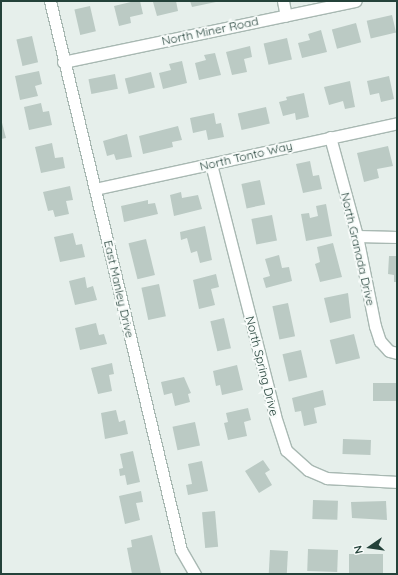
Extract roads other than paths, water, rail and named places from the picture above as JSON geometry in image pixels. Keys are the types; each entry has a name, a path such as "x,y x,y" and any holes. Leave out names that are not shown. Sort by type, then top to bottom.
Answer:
{"street":[{"name":"East Manley Drive","path":"50,1 63,62 95,189 181,550 195,574"},
{"path":"283,1 286,16"},
{"name":"North Miner Road","path":"63,62 356,1"},
{"name":"North Tonto Way","path":"95,189 397,123"},
{"name":"North Granada Drive","path":"330,137 357,236 380,341 389,351 397,353"},
{"name":"North Spring Drive","path":"211,164 275,416 286,450 308,470 327,478 397,482"},
{"path":"357,236 397,237"}]}
